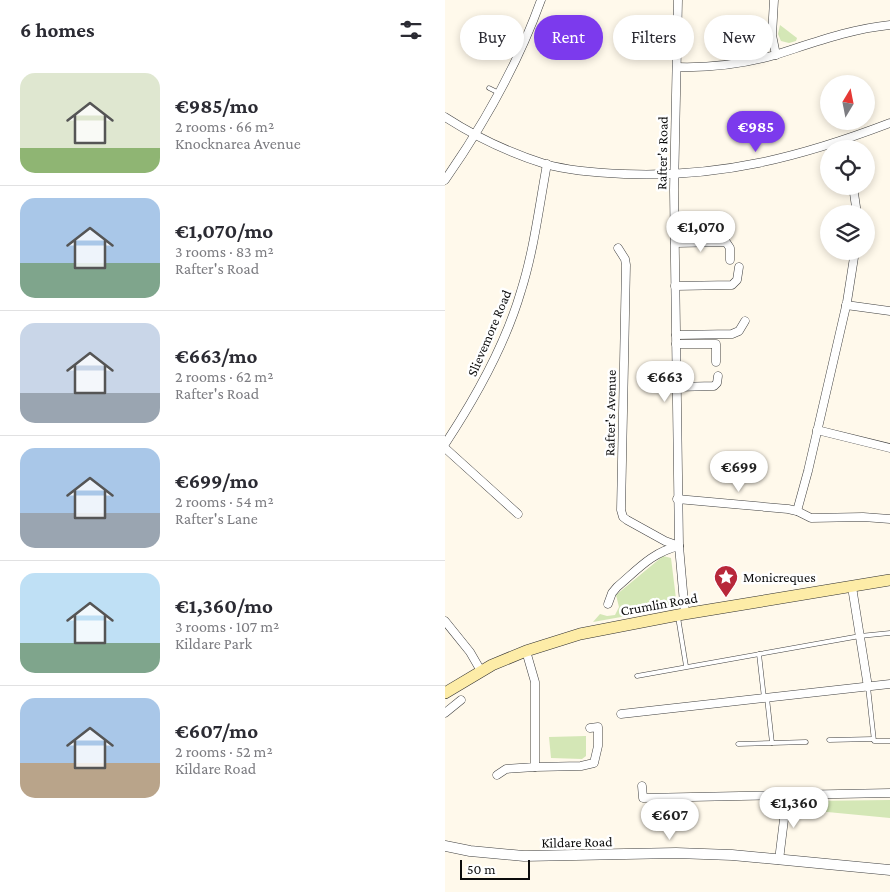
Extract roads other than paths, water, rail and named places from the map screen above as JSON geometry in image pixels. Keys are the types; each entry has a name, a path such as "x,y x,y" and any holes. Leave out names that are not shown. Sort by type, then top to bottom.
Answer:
{"main road":[{"name":"Crumlin Road","path":"445,693 481,671 526,651 580,634 890,580"}],"street":[{"path":"445,180 499,92 521,50 541,0"},
{"name":"Rafter's Road","path":"678,0 674,175 677,499 681,615"},
{"path":"775,0 771,35 776,54"},
{"path":"677,67 723,66 776,54 858,30 890,25"},
{"path":"445,117 474,134 528,158 547,164 599,173 674,175 729,169 820,150"},
{"path":"854,140 890,123"},
{"name":"Slievemore Road","path":"445,444 480,386 501,345 521,291 547,164"},
{"path":"675,243 725,242 730,248 730,260"},
{"name":"Rafter's Avenue","path":"618,248 626,264 621,510 623,517 627,520 665,541 679,546"},
{"path":"797,511 846,305 854,260"},
{"path":"675,286 732,284 737,280 739,267"},
{"path":"846,305 890,311"},
{"path":"676,335 732,334 739,331 745,321"},
{"path":"676,344 716,344 716,362"},
{"path":"676,387 714,386 717,383 718,376"},
{"path":"817,430 890,448"},
{"path":"445,448 518,514"},
{"path":"677,499 764,506 797,511 811,518 863,517 890,520"},
{"path":"608,604 612,592 653,556 665,549 679,546"},
{"path":"852,587 868,687"},
{"path":"445,621 470,652 481,671"},
{"path":"526,651 535,682 535,767"},
{"path":"621,714 890,684"},
{"path":"445,712 461,700"},
{"path":"497,775 506,769 581,766 594,763 598,746 598,728 591,728"},
{"path":"642,786 643,798 890,793"},
{"path":"779,860 787,795"},
{"name":"Kildare Road","path":"445,846 470,852 524,856 731,855 890,870"}],"lane":[{"path":"489,88 499,92"},
{"path":"681,615 686,666"},
{"path":"637,676 860,636 890,633"},
{"path":"759,654 772,743"},
{"path":"868,687 873,739"},
{"path":"829,740 873,739 874,741 890,741"},
{"path":"738,744 806,742"}],"place":[{"name":"Monicreques","path":"726,598"}]}
